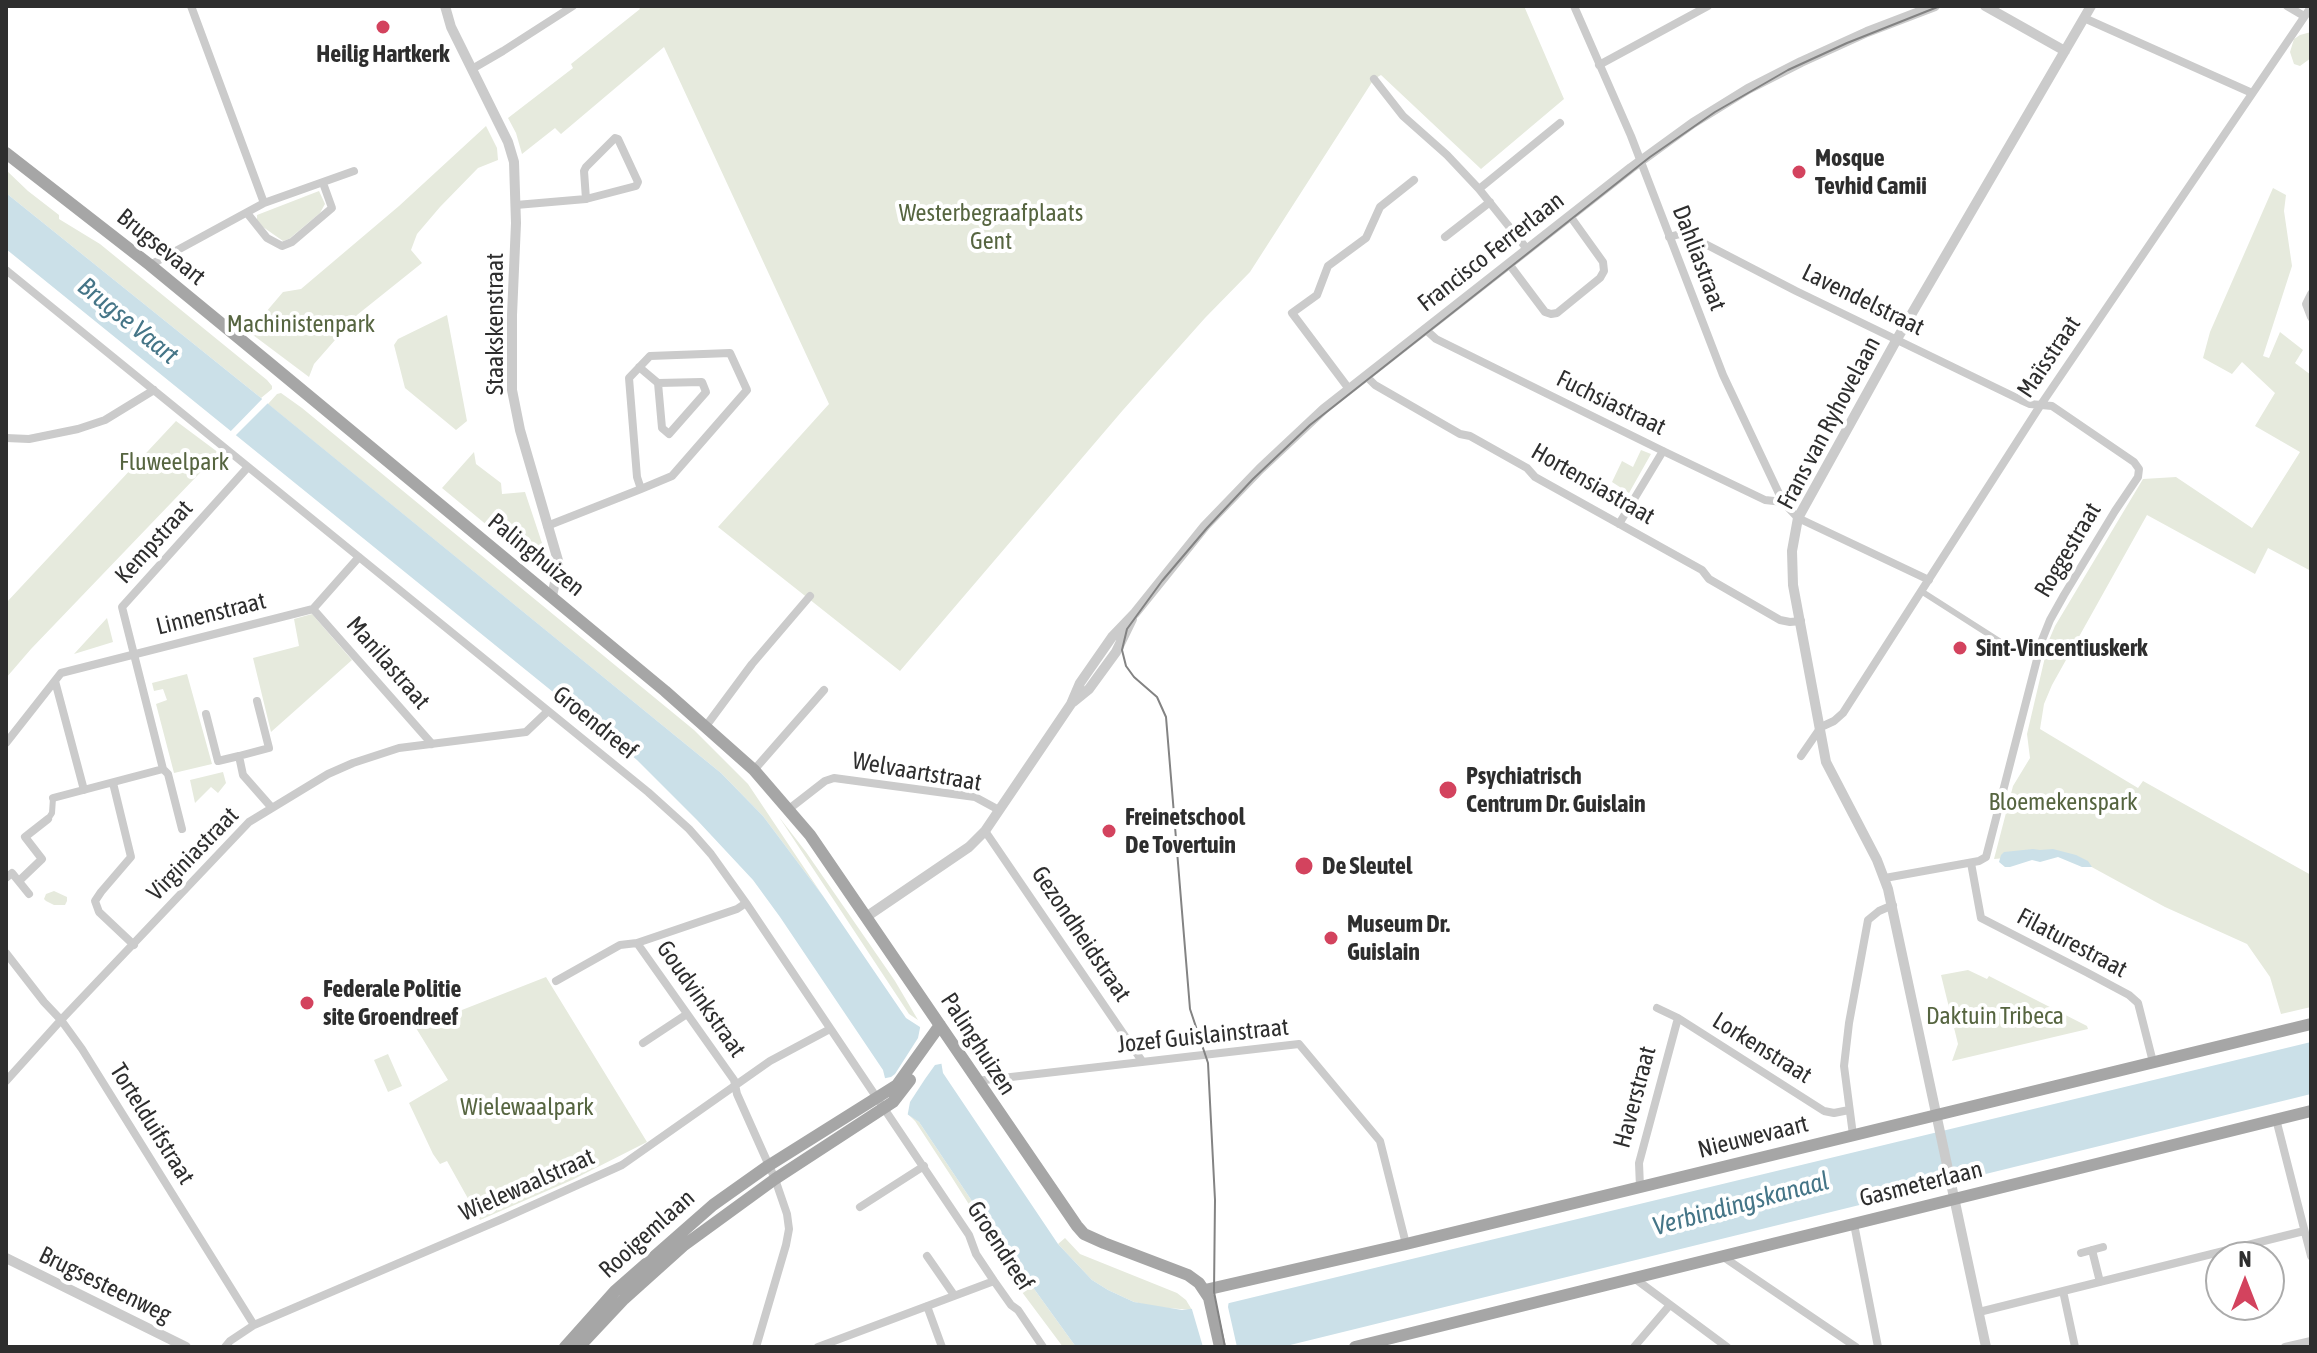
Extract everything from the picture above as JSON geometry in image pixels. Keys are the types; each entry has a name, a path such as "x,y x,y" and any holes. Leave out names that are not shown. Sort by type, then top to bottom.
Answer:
{"main road":[{"name":"Brugsevaart","path":"6,153 150,265 286,378"},
{"name":"Palinghuizen","path":"286,378 552,596 754,770 810,835 866,917 938,1035 976,1081 1084,1234 1188,1275 1205,1290"},
{"name":"Nieuwevaart","path":"1205,1290 2311,1024"},
{"name":"Rooigemlaan","path":"579,1347 624,1299 683,1246 886,1100 938,1035"},
{"name":"Rooigemlaan","path":"565,1347 615,1291 713,1205 768,1166 886,1100"},
{"name":"Gasmeterlaan","path":"1355,1347 1854,1224 1954,1191 2311,1111"},
{"path":"1205,1290 1220,1347"}],"street":[{"path":"191,6 264,203"},
{"name":"Staakskenstraat","path":"445,6 451,27 508,142 516,171 512,390 520,430 559,564 552,596"},
{"path":"472,69 573,6"},
{"name":"Dahliastraat","path":"1574,6 1640,161 1723,375 1783,502 1798,518"},
{"path":"1599,65 1708,6"},
{"name":"Francisco Ferrerlaan","path":"866,917 969,847 985,831 1112,637 1232,498 1349,389 1693,123 1768,78 1834,46 1935,6"},
{"path":"1985,6 2065,51"},
{"name":"Frans van Ryhovelaan","path":"1986,1347 1893,905 1885,878 1826,762 1791,566 1798,518 1897,339 2091,6"},
{"path":"2287,6 2304,16"},
{"name":"Maïsstraat","path":"1801,756 1821,727 1843,713 2040,406 2311,7"},
{"path":"2084,18 2252,93"},
{"path":"1374,79 1403,116 1479,189 1527,249"},
{"path":"1479,189 1560,123"},
{"path":"516,205 586,199 636,186 638,182 618,139 615,138 586,167 586,199"},
{"path":"150,265 264,203 354,171"},
{"path":"1349,389 1292,313 1317,295 1328,266 1366,238 1380,207 1414,180"},
{"path":"247,213 267,238 282,246 292,242 332,208 323,183"},
{"path":"1445,237 1490,202"},
{"path":"1509,264 1545,312 1557,313 1600,278 1604,271 1603,262 1570,216"},
{"name":"Lavendelstraat","path":"1669,237 1684,233 1796,291 2021,400 2040,406"},
{"name":"Groendreef","path":"6,270 689,829 746,903 830,1029 886,1100 975,1244 976,1254 1043,1347"},
{"path":"2311,294 2306,304 2311,317"},
{"name":"Fuchsiastraat","path":"1425,329 1436,339 1663,451 1765,500 1783,502"},
{"path":"547,526 641,489 672,476 747,390 730,353 650,356 629,378 637,477 641,489"},
{"path":"639,367 658,383 702,382 706,392 669,434 662,428 658,383"},
{"name":"Hortensiastraat","path":"1366,376 1375,385 1527,468 1535,477 1702,570 1709,579 1780,620 1801,621"},
{"path":"6,438 29,439 78,429 105,420 154,390"},
{"name":"Roggestraat","path":"1971,863 1986,857 2035,660 2046,630 2139,473 2134,462 2062,412 2052,406 2040,406"},
{"path":"1619,524 1663,451"},
{"name":"Kempstraat","path":"133,654 122,607 248,467"},
{"path":"1798,518 1929,580"},
{"path":"313,609 359,557"},
{"path":"1921,591 2007,646"},
{"path":"706,726 752,664 810,596"},
{"name":"Linnenstraat","path":"55,681 61,673 313,609"},
{"name":"Manilastraat","path":"313,609 432,744"},
{"path":"133,654 182,829"},
{"path":"6,743 55,681"},
{"path":"55,681 84,790"},
{"path":"754,770 824,690"},
{"path":"206,714 218,761 239,756 269,748 257,701"},
{"name":"Virginiastraat","path":"6,1081 249,822 328,774 353,763 399,748 526,732 548,711"},
{"path":"239,756 243,775 272,808"},
{"path":"19,881 42,859 25,837 48,819 52,813 53,798 163,769"},
{"name":"Welvaartstraat","path":"789,809 825,781 834,778 975,797 999,810"},
{"path":"113,783 131,857 95,901 99,912 134,945"},
{"name":"Gezondheidstraat","path":"985,831 1142,1061"},
{"path":"1885,878 1971,863"},
{"name":"Filaturestraat","path":"1971,863 1981,918 2129,995 2138,1003 2153,1062"},
{"path":"6,864 9,875 19,881 29,894"},
{"path":"556,981 620,945 637,943 737,909 746,903"},
{"path":"1853,1135 1844,1066 1849,1023 1868,920 1893,905"},
{"name":"Goudvinkstraat","path":"637,943 734,1080 768,1166"},
{"name":"Tortelduifstraat","path":"6,953 61,1020 254,1325"},
{"name":"Lorkenstraat","path":"1657,1008 1678,1018 1824,1111 1849,1110"},
{"path":"643,1043 687,1014"},
{"name":"Haverstraat","path":"1640,1187 1637,1173 1639,1163 1678,1018"},
{"name":"Wielewaalstraat","path":"225,1347 254,1325 622,1165 770,1061 830,1029"},
{"name":"Jozef Guislainstraat","path":"976,1081 1299,1044 1380,1141 1406,1244"},
{"path":"2276,1119 2311,1256"},
{"path":"756,1347 789,1229 787,1214 768,1166"},
{"path":"860,1207 924,1166"},
{"path":"1854,1224 1878,1347"},
{"path":"1979,1312 2304,1231"},
{"path":"2081,1253 2103,1247"},
{"path":"2092,1250 2100,1282"},
{"path":"927,1256 954,1295"},
{"path":"1722,1256 1856,1347"},
{"name":"Brugsesteenweg","path":"7,1260 186,1347"},
{"path":"1633,1277 1727,1347"},
{"path":"818,1347 994,1281"},
{"path":"2063,1291 2075,1347"},
{"path":"927,1306 942,1347"},
{"path":"1634,1347 1669,1306"},
{"path":"851,1335 855,1347"},
{"path":"2285,1347 2311,1341"}],"green space":[{"name":"Westerbegraafplaats Gent","path":"638,6 1524,6 1564,99 1481,169 1381,75 1374,79 1250,272 1123,410 900,671 718,527 829,404 664,47 561,134 555,128 522,154 508,118 573,68 571,64 640,9"},
{"path":"2311,32 2311,58 2300,66 2294,64 2290,52 2294,39"},
{"name":"Machinistenpark","path":"486,126 497,148 498,160 478,168 440,207 417,234 411,250 422,263 357,315 314,364 309,377 249,332 283,292 301,289 399,206"},
{"path":"6,170 59,215 59,219 100,244 267,380 272,389 261,398 6,193"},
{"name":"Bloemekenspark","path":"2273,188 2286,195 2284,211 2292,266 2263,356 2269,358 2280,332 2303,350 2295,363 2311,375 2311,571 2268,548 2255,574 2147,515 2052,685 2044,704 2040,729 2138,788 2143,781 2311,875 2311,1007 2281,1014 2270,977 2247,944 2165,907 2066,853 1994,859 2013,786 2030,758 2027,734 2049,640 2143,479 2176,477 2252,528 2300,452 2255,426 2275,393 2242,362 2232,374 2203,358 2210,332"},
{"path":"319,191 325,204 320,213 289,239 283,241 257,220 257,215"},
{"path":"447,315 467,421 456,430 405,388 394,345 398,339"},
{"path":"281,393 694,730 748,784 823,896 763,816 721,773 268,404"},
{"name":"Fluweelpark","path":"176,421 219,453 6,678 6,603"},
{"path":"1641,450 1651,454 1629,493 1612,482 1622,461 1633,467"},
{"path":"474,452 476,464 501,483 502,494 525,492 550,567 540,569 442,488"},
{"path":"312,614 352,660 271,732 253,658 299,646 294,619"},
{"path":"107,618 113,642 74,654"},
{"path":"187,674 212,764 174,773 156,704 167,700 163,689 154,691 152,683"},
{"path":"223,772 226,783 218,793 211,787 195,803 190,780"},
{"path":"779,817 895,981 918,1020 909,1014"},
{"path":"54,891 67,897 65,905 54,905 44,899 46,894"},
{"name":"Daktuin Tribeca","path":"1968,970 1987,979 1989,976 2088,1029 1952,1061 1958,1044 1941,975"},
{"name":"Wielewaalpark","path":"546,977 647,1142 572,1180 480,1220 447,1161 440,1164 433,1154 409,1103 448,1080 416,1028"},
{"path":"388,1054 402,1086 388,1092 374,1060"},
{"path":"908,1114 919,1122 1076,1347 1063,1347 1007,1272 977,1227 975,1214"},
{"path":"1065,1238 1080,1254 1177,1293 1192,1310 1134,1302 1108,1290 1092,1280 1058,1244"}],"water":[{"path":"6,193 721,773 763,816 823,896 906,1018 920,1027 941,1061 943,1073 1058,1244 1092,1280 1134,1302 1182,1310 1221,1305 2311,1042 2311,1094 1282,1347 1076,1347 919,1122 904,1112 886,1082 883,1070 753,880 637,760 6,249"},
{"path":"2053,849 2076,855 2092,867 2082,867 2058,857 2010,867 1999,862 2004,852"}],"pier":[{"path":"265,396 270,401 233,438 228,434"},
{"path":"921,1023 945,1063 935,1065 925,1079 910,1102 907,1118 901,1114 881,1079 895,1074 918,1038"},
{"path":"1229,1300 1237,1347 1203,1347 1191,1306"}],"tram line":[{"path":"1225,1347 1214,1292 1215,1200 1208,1063 1190,1009 1166,717 1157,697 1126,666 1122,650 1127,629 1207,528 1310,425 1650,157 1715,112 1788,70 1940,6"}],"place":[{"name":"Heilig Hartkerk","path":"383,27"},
{"name":"Mosque Tevhid Camii","path":"1799,172"},
{"name":"Sint-Vincentiuskerk","path":"1960,648"},
{"name":"Psychiatrisch Centrum Dr. Guislain","path":"1448,790"},
{"name":"Freinetschool De Tovertuin","path":"1109,831"},
{"name":"De Sleutel","path":"1304,866"},
{"name":"Museum Dr. Guislain","path":"1331,938"},
{"name":"Federale Politie site Groendreef","path":"307,1003"}],"water label":[{"name":"Brugse Vaart","path":"128,321"},
{"name":"Verbindingskanaal","path":"1741,1204"}]}
